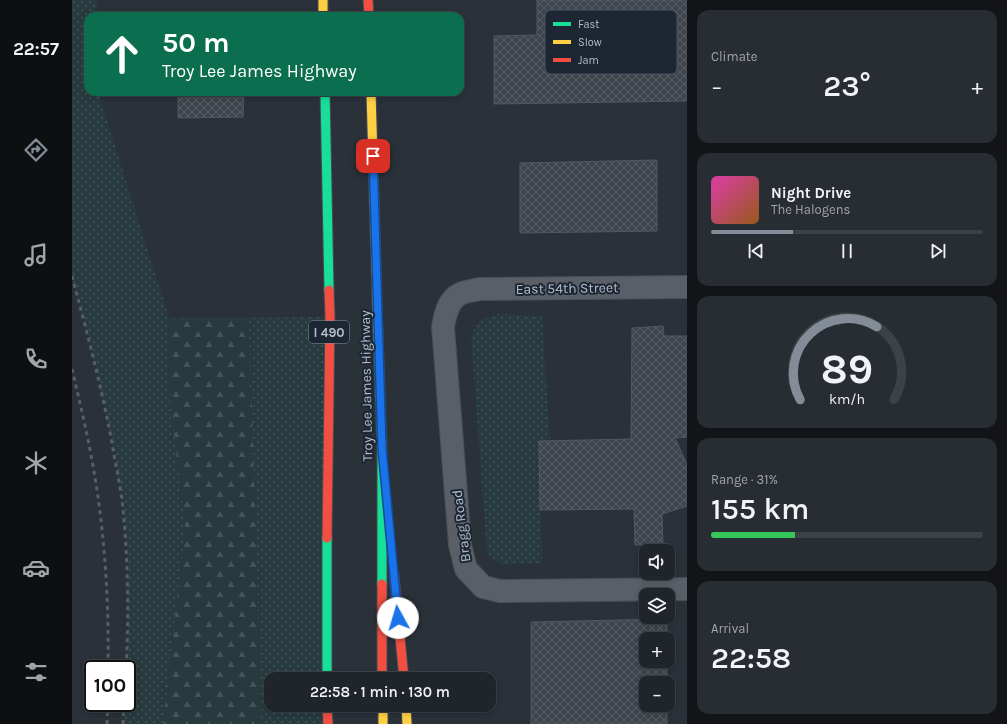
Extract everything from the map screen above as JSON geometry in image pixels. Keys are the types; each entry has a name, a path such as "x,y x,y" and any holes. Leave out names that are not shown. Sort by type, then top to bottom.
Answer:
{"highway":[{"path":"323,0 323,12"},
{"path":"368,0 369,12"},
{"name":"I 490","path":"325,96 330,317 327,672"},
{"name":"Troy Lee James Highway","path":"371,96 382,448 382,672"},
{"path":"382,448 391,544"},
{"path":"393,568 403,672"},
{"path":"327,712 327,724"},
{"path":"383,712 383,724"},
{"path":"406,712 407,724"}],"street":[{"name":"East 54th Street","path":"450,302 460,294 479,289 687,287"},
{"name":"Bragg Road","path":"450,302 444,328 460,545 466,569 482,587 500,591 687,589"}],"green space":[{"path":"72,0 97,0 96,12 84,12 84,96 99,96 169,318 330,317 327,672 264,672 264,712 327,712 326,724 123,724 124,712 136,712 136,660 126,660 128,629 127,550 122,499 111,437 95,363 72,276"},
{"path":"497,314 542,316 550,441 539,441 542,563 503,565 487,554 471,335 481,320"},
{"path":"249,318 262,724 163,724 185,527 168,383 169,319"}],"building":[{"path":"537,0 687,0 687,101 494,104 494,36 537,35"},
{"path":"178,96 244,96 243,117 178,118"},
{"path":"657,160 657,231 520,233 520,163"},
{"path":"663,326 664,336 687,336 687,437 675,438 687,465 687,506 662,514 663,544 635,545 634,509 540,510 539,441 631,439 632,328"},
{"path":"639,620 639,624 667,624 667,632 639,632 639,668 667,668 667,676 639,676 639,712 667,712 667,724 531,724 531,622"}],"railway":[{"path":"72,276 101,391 122,500 126,542 126,660"},
{"path":"72,369 90,449 101,518 106,583 108,660"},
{"path":"107,724 108,712"},
{"path":"123,724 124,712"}],"traffic: fast":[{"path":"325,96 329,290"},
{"path":"378,331 382,448 382,584"},
{"path":"327,538 327,672"}],"traffic: slow":[{"path":"323,0 323,12"},
{"path":"371,96 378,331"},
{"path":"383,712 383,724"},
{"path":"406,712 407,724"}],"traffic: jam":[{"path":"368,0 369,12"},
{"path":"327,538 330,317 329,290"},
{"path":"394,575 403,672"},
{"path":"382,584 382,672"},
{"path":"327,712 328,724"}],"route":[{"path":"373,156 382,448 398,618"}]}
